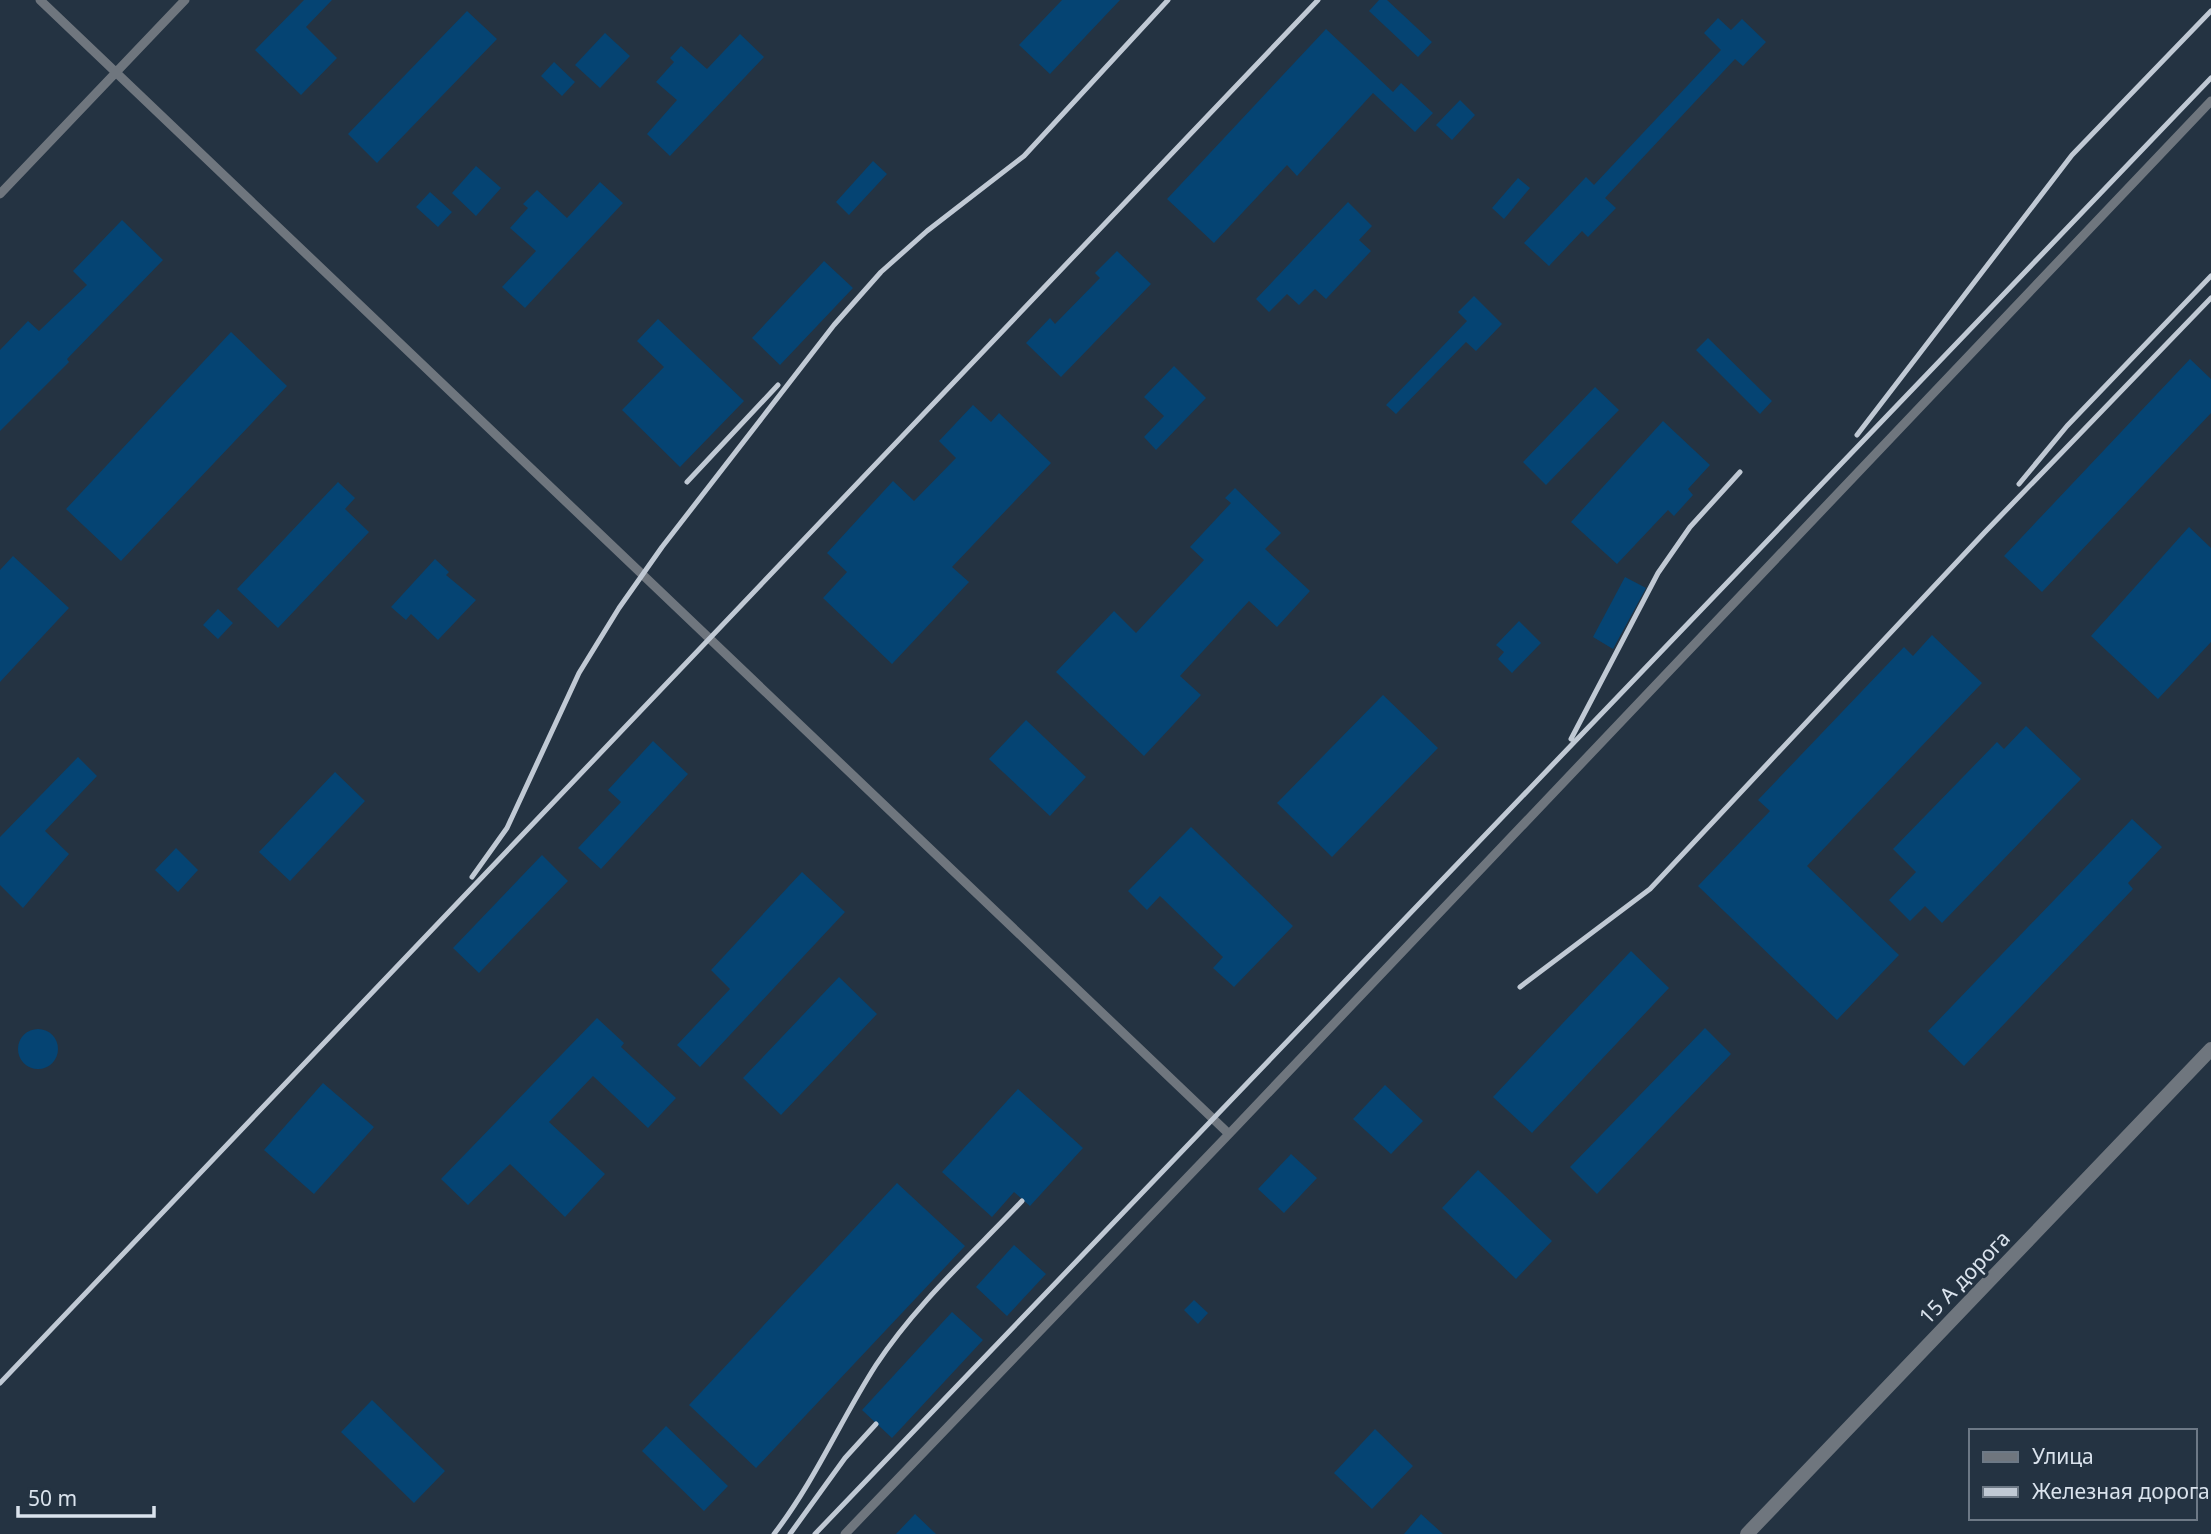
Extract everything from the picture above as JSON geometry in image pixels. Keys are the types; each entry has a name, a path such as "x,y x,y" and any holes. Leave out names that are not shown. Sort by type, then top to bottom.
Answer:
{"street":[{"name":"15 А дорога","path":"1747,1534 2211,1049"}],"lane":[{"path":"40,0 1229,1133"},
{"path":"0,194 185,0"},
{"path":"845,1534 2211,101"}],"building":[{"path":"304,0 332,0 306,27 337,58 301,95 255,50"},
{"path":"1062,0 1120,0 1050,74 1019,45"},
{"path":"1379,0 1387,0 1432,42 1418,57 1369,11"},
{"path":"467,11 497,39 377,163 348,134"},
{"path":"1718,18 1731,30 1742,19 1766,42 1743,66 1735,59 1605,198 1616,208 1588,237 1582,231 1549,266 1524,243 1586,177 1594,185 1721,50 1704,33"},
{"path":"1326,29 1393,92 1401,83 1433,113 1415,132 1373,93 1297,176 1287,165 1214,243 1167,199"},
{"path":"605,33 630,56 600,88 575,65"},
{"path":"740,34 764,57 670,156 647,134 677,100 656,82 674,62 670,58 681,46 707,69"},
{"path":"554,62 575,82 562,96 541,76"},
{"path":"1460,100 1475,115 1452,140 1436,125"},
{"path":"873,161 887,174 849,215 836,202"},
{"path":"476,166 501,188 476,216 452,193"},
{"path":"1518,178 1530,188 1504,219 1492,208"},
{"path":"600,182 623,203 525,308 502,287 536,251 510,228 528,208 523,204 537,190 567,218"},
{"path":"430,192 452,212 438,227 416,207"},
{"path":"1348,202 1372,226 1359,240 1371,251 1326,299 1315,289 1299,305 1287,294 1269,312 1256,299"},
{"path":"122,220 163,260 67,359 69,362 0,431 0,350 28,321 39,331 87,285 73,271"},
{"path":"1117,251 1151,284 1061,377 1026,343 1050,318 1055,324 1100,278 1095,273"},
{"path":"824,261 853,288 780,365 752,338"},
{"path":"1474,296 1502,324 1476,351 1466,342 1396,414 1386,405 1467,321 1458,312"},
{"path":"658,319 744,401 680,467 622,410 664,367 637,341"},
{"path":"231,332 287,386 121,561 66,509"},
{"path":"1708,338 1772,401 1760,414 1696,350"},
{"path":"2190,359 2211,379 2211,413 2042,592 2004,556"},
{"path":"1174,366 1206,398 1156,450 1144,437 1164,416 1144,397"},
{"path":"1595,387 1619,410 1546,485 1523,462"},
{"path":"973,405 991,422 999,413 1051,463 952,567 969,582 892,664 823,598 847,572 827,553 893,481 914,501 956,458 939,441"},
{"path":"1663,421 1710,465 1688,489 1693,495 1674,516 1668,510 1617,564 1571,522"},
{"path":"338,482 355,498 345,509 369,532 278,628 237,589"},
{"path":"1235,488 1281,533 1265,549 1310,591 1277,627 1249,601 1180,676 1201,695 1144,756 1056,672 1114,611 1136,633 1204,560 1190,547 1231,503 1225,498"},
{"path":"2189,527 2211,548 2211,642 2158,699 2091,636"},
{"path":"13,556 69,608 0,682 0,570"},
{"path":"435,559 449,572 446,575 476,600 438,640 411,614 406,620 391,607"},
{"path":"1625,577 1646,588 1613,649 1593,637"},
{"path":"218,609 233,623 218,639 203,625"},
{"path":"1519,621 1541,643 1512,673 1498,659 1504,652 1496,645"},
{"path":"1932,635 1982,683 1807,866 1899,955 1837,1020 1698,886 1770,811 1758,800 1904,647 1913,656"},
{"path":"1383,695 1438,748 1332,857 1277,803"},
{"path":"1026,720 1086,777 1050,816 989,759"},
{"path":"2026,726 2081,779 1942,923 1925,906 1910,921 1889,900 1916,872 1893,849 1997,742 2004,749"},
{"path":"653,741 688,774 601,869 578,848 621,802 608,790"},
{"path":"78,757 97,776 45,831 69,854 23,908 0,885 0,837"},
{"path":"335,772 365,801 290,881 259,852"},
{"path":"2132,819 2162,847 2128,883 2133,889 1964,1066 1928,1031"},
{"path":"1191,827 1293,926 1234,987 1213,968 1223,957 1160,896 1147,910 1128,891"},
{"path":"176,848 198,870 178,892 155,870"},
{"path":"542,855 568,881 479,973 453,948"},
{"path":"802,872 845,912 700,1067 677,1045 730,989 711,970"},
{"path":"1631,951 1669,988 1532,1133 1493,1097"},
{"path":"839,977 877,1014 781,1115 743,1078"},
{"path":"597,1018 624,1043 621,1047 676,1098 648,1128 593,1076 549,1122 605,1174 565,1217 510,1164 468,1205 441,1179"},
{"path":"1705,1028 1731,1054 1597,1194 1570,1167"},
{"path":"38,1029 52,1035 58,1049 52,1063 38,1069 24,1063 18,1049 24,1035"},
{"path":"323,1083 374,1127 314,1194 264,1150"},
{"path":"1385,1085 1423,1121 1391,1154 1353,1119"},
{"path":"1018,1089 1083,1148 1030,1206 1014,1192 992,1217 942,1172"},
{"path":"1291,1154 1317,1178 1284,1213 1258,1189"},
{"path":"1478,1170 1552,1241 1516,1279 1442,1208"},
{"path":"897,1183 965,1246 756,1468 689,1405"},
{"path":"1014,1245 1046,1274 1007,1316 976,1287"},
{"path":"1194,1300 1208,1313 1198,1324 1184,1310"},
{"path":"952,1312 983,1340 892,1438 862,1410"},
{"path":"372,1400 445,1471 414,1503 341,1432"},
{"path":"666,1426 728,1486 704,1511 642,1451"},
{"path":"1375,1429 1413,1466 1372,1509 1334,1473"},
{"path":"915,1514 936,1534 896,1534"},
{"path":"1421,1514 1443,1534 1404,1534"}],"railway":[{"path":"472,877 507,828 579,673 619,608 662,547 834,325 881,272 927,231 1024,156 1168,0"},
{"path":"0,1383 1318,0"},
{"path":"1857,435 2072,155 2211,11"},
{"path":"815,1534 2211,78"},
{"path":"2019,484 2067,426 2211,276"},
{"path":"1520,987 1650,889 1985,532 2211,298"},
{"path":"687,482 778,385"},
{"path":"1571,739 1658,573 1690,527 1740,472"},
{"path":"774,1534 815,1472 863,1386 892,1343 945,1280 1022,1201"},
{"path":"790,1534 845,1458 876,1424"}]}
